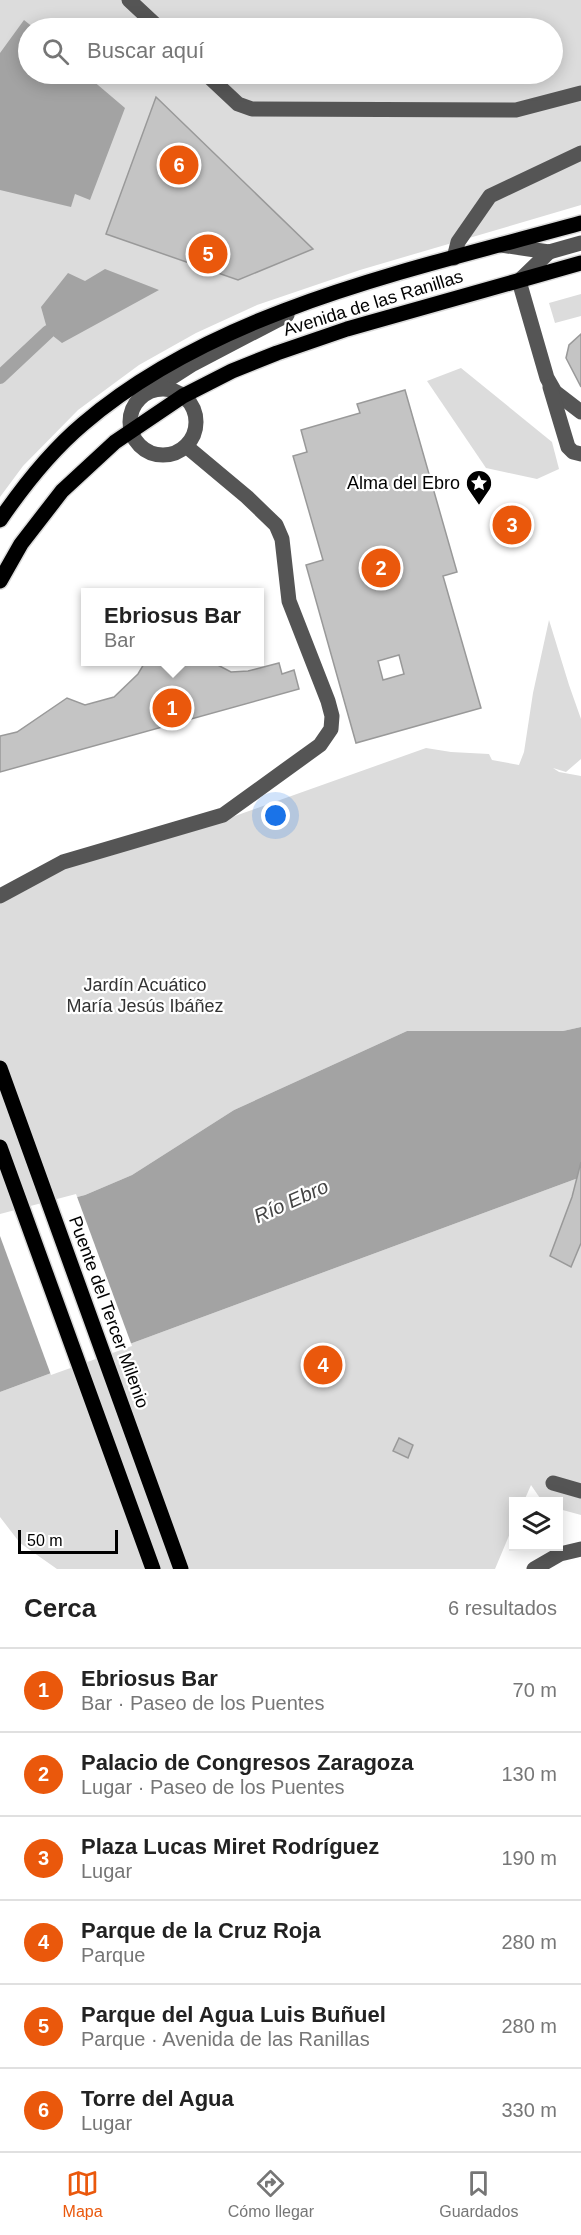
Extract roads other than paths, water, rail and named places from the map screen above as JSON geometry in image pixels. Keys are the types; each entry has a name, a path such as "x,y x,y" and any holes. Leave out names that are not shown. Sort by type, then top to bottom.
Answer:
{"main road":[{"name":"Avenida de las Ranillas","path":"0,520 40,467 82,424 133,386 219,337 302,305 380,279 581,223"},
{"name":"Avenida de las Ranillas","path":"0,581 21,544 62,491 130,430 165,391 232,371 347,329 581,263"},
{"name":"Puente del Tercer Milenio","path":"0,1068 181,1569"},
{"path":"0,1147 153,1569"}],"street":[{"path":"129,0 148,18"},
{"path":"217,84 238,104 252,109 516,111 581,93"},
{"path":"454,258 458,243 490,196 581,153"},
{"path":"501,245 549,252 581,243"},
{"path":"549,252 519,281 568,447 573,453 581,454"},
{"name":"Avenida de las Ranillas","path":"130,430 132,409 141,397 165,391 193,364 282,318 302,305"},
{"path":"547,378 555,393 581,412"},
{"name":"Avenida de las Ranillas","path":"133,386 148,384 165,391"},
{"path":"130,430 142,448 158,455 173,453 186,446 195,429 196,420 192,407 165,391"},
{"path":"0,896 63,862 223,815 320,745 331,729 332,716 328,701 289,601 282,539 276,525 248,497 186,446"},
{"path":"553,1483 581,1491"},
{"path":"534,1569 560,1554 581,1549"}],"water":[{"path":"18,28 18,84 97,84 125,108 90,200 75,194 71,207 0,190 0,53"},
{"path":"105,269 159,290 62,343 48,332 41,307 68,273 85,281"},
{"name":"Río Ebro","path":"581,1027 581,1177 0,1392 0,1217 85,1195 132,1175 234,1110 407,1031 563,1031"}],"waterway":[{"path":"0,377 48,332"}],"place":[{"name":"Torre del Agua","path":"179,165"},
{"name":"Parque del Agua Luis Buñuel","path":"208,254"},
{"name":"Alma del Ebro","path":"479,506"},
{"name":"Plaza Lucas Miret Rodríguez","path":"512,525"},
{"name":"Palacio de Congresos Zaragoza","path":"381,568"},
{"name":"Ebriosus Bar","path":"172,708"},
{"name":"Parque de la Cruz Roja","path":"323,1365"}],"park label":[{"name":"Jardín Acuático María Jesús Ibáñez","path":"145,995"}]}
